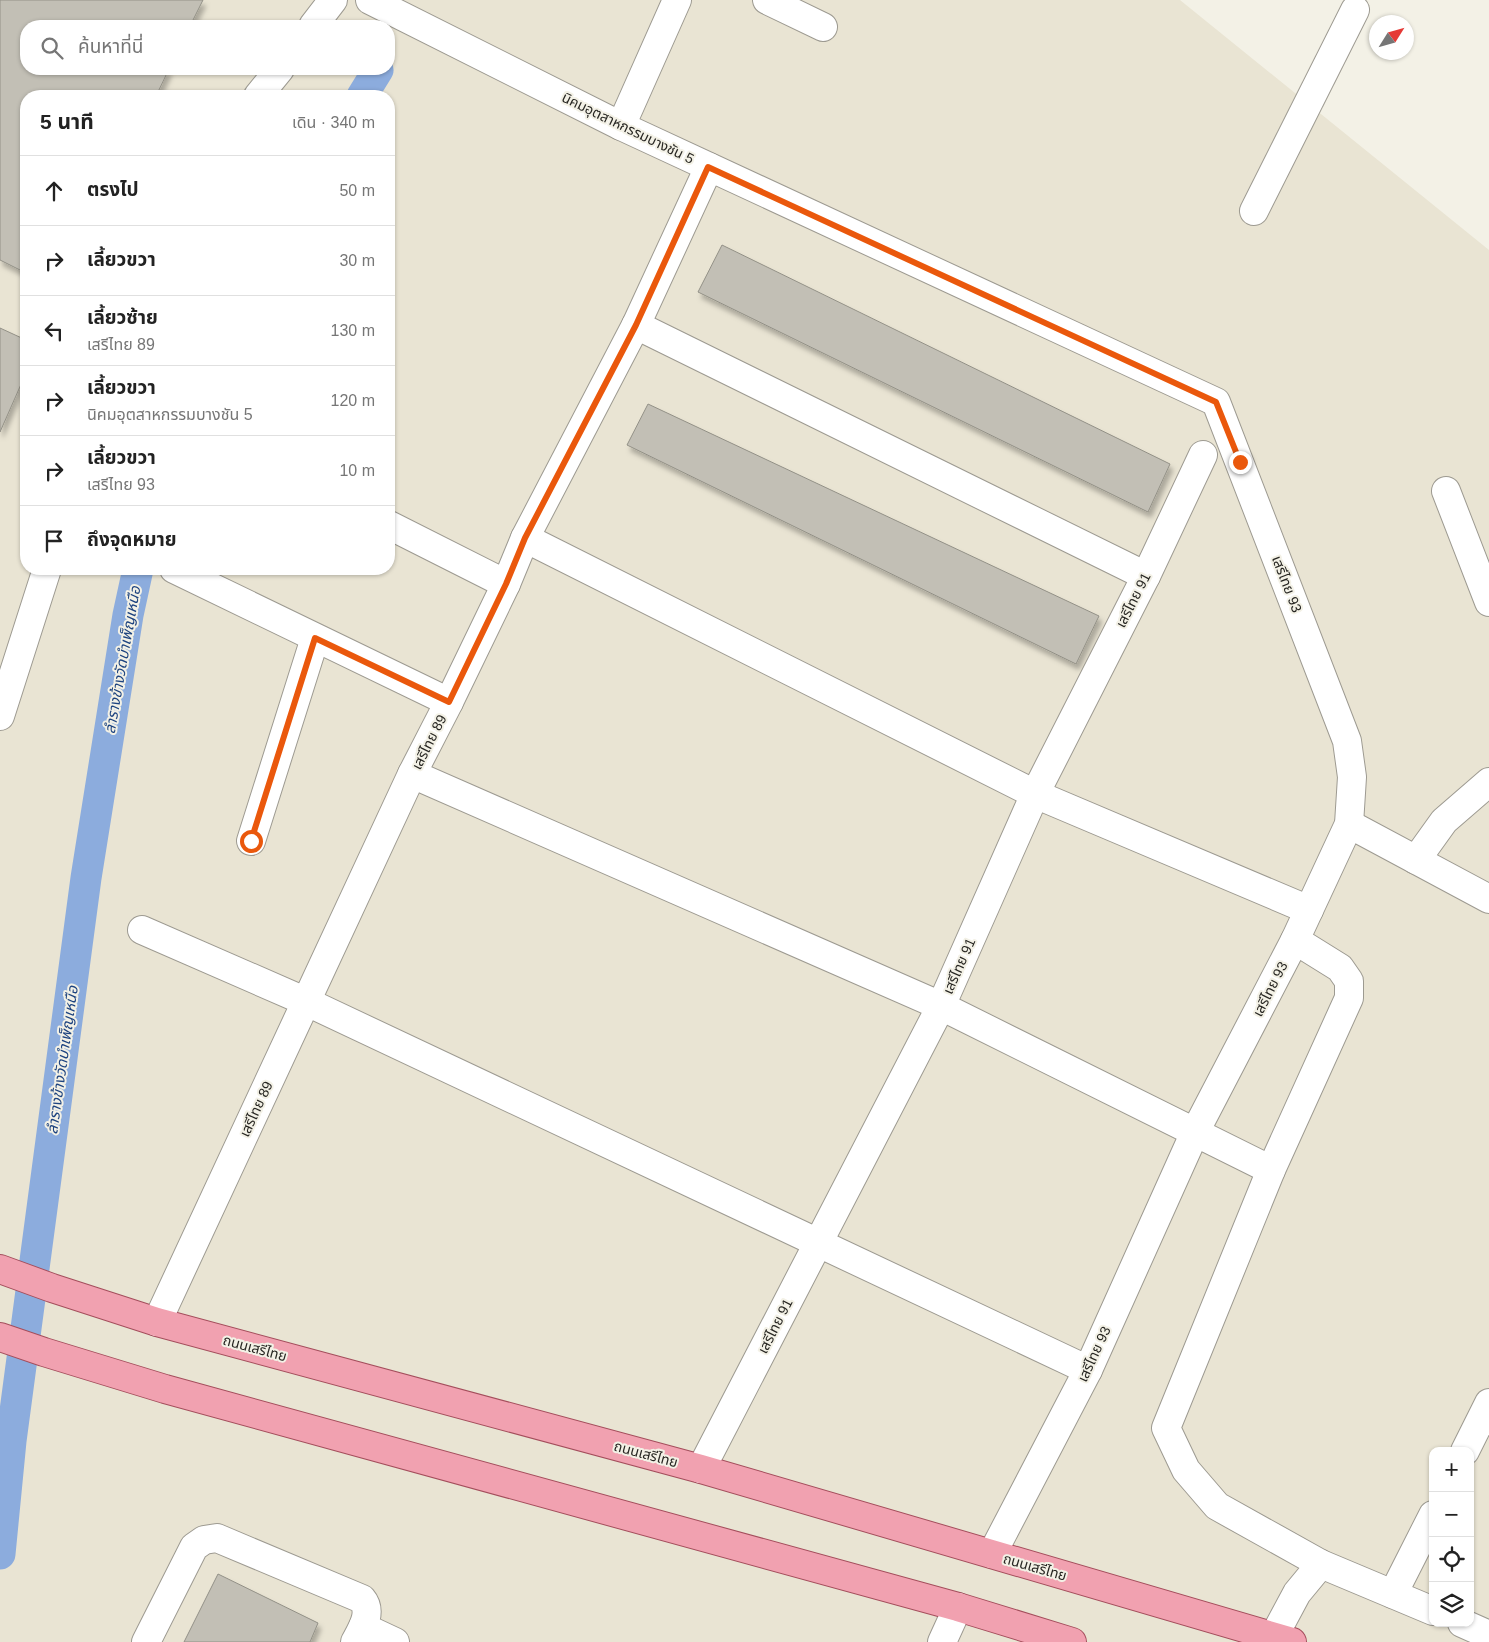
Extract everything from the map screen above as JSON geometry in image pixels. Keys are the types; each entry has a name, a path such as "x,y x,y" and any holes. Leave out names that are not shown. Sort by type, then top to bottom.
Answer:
{"main road":[{"name":"ถนนเสรีไทย","path":"8,1272 157,1322 701,1469 1283,1639"},
{"path":"2,1338 165,1389 958,1608 1072,1642"}],"street":[{"path":"317,20 333,0"},
{"name":"นิคมอุตสาหกรรมบางชัน 5","path":"370,0 621,126 1216,402"},
{"path":"621,126 677,0"},
{"path":"766,0 822,27"},
{"path":"1254,211 1354,10"},
{"path":"263,90 275,75"},
{"name":"เสรีไทย 89","path":"157,1322 412,774 506,584 525,538 636,325 708,167"},
{"path":"636,325 1146,576"},
{"name":"เสรีไทย 93","path":"992,1554 1088,1370 1195,1132 1295,940 1350,824 1352,777 1347,741 1216,402"},
{"name":"เสรีไทย 91","path":"701,1469 941,1006 1035,794 1146,576 1203,455"},
{"path":"1446,491 1489,602"},
{"path":"395,528 506,584"},
{"path":"525,538 1035,794 1309,910"},
{"path":"0,716 45,575"},
{"path":"186,575 449,702"},
{"path":"251,841 315,638"},
{"path":"412,774 941,1006 1271,1170"},
{"path":"1416,860 1444,821 1489,782"},
{"path":"1350,824 1489,899"},
{"path":"142,930 306,1002 1088,1370"},
{"path":"1295,940 1340,968 1349,981 1349,998 1271,1170 1166,1428 1186,1470 1216,1506 1321,1564 1429,1609"},
{"path":"1467,1447 1489,1403"},
{"path":"1393,1594 1429,1523"},
{"path":"146,1642 194,1547 204,1540 217,1538 362,1599 367,1605 367,1612 359,1635 394,1642"},
{"path":"1283,1639 1297,1593 1321,1564"},
{"path":"942,1642 958,1608"},
{"path":"1471,1627 1489,1635"}],"shaded area":[{"path":"0,0 1180,0 1489,250 1489,1642 0,1642"}],"building":[{"path":"0,0 203,0 193,20 20,20 20,75 166,75 159,90 20,90 20,270 0,260"},
{"path":"722,245 1170,464 1148,512 698,292"},
{"path":"0,328 20,337 20,387 0,432"},
{"path":"648,404 1099,616 1076,664 627,445"},
{"path":"218,1574 318,1623 310,1642 184,1642"}],"waterway":[{"name":"ลำรางข้างวัดบำเพ็ญเหนือ","path":"366,90 375,75"},
{"name":"ลำรางข้างวัดบำเพ็ญเหนือ","path":"0,1554 11,1441 86,878 128,615 137,575"}],"route":[{"path":"251,841 315,638 449,702 506,584 525,538 636,325 708,167 1216,402 1240,462"}]}
